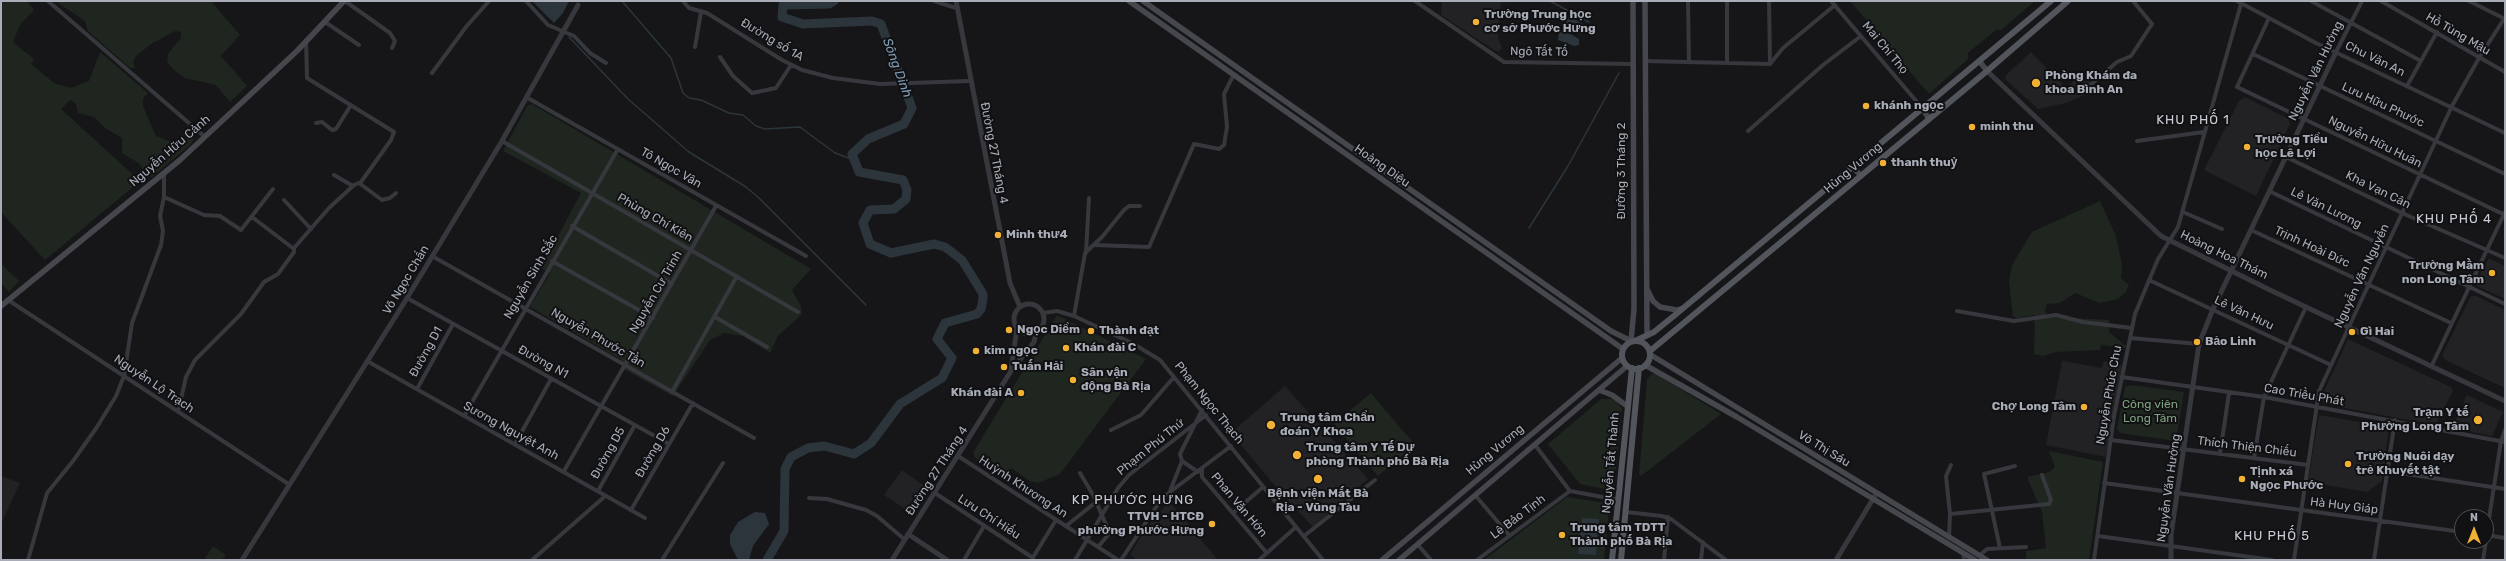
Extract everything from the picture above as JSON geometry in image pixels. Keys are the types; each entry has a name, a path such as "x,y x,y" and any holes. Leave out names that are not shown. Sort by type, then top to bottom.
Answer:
{"main road":[{"name":"Nguyễn Hữu Cảnh","path":"1,306 111,215 164,174 205,137 325,22 344,1"},
{"name":"Hoàng Diệu","path":"1129,1 1623,349"},
{"name":"Hoàng Diệu","path":"1143,1 1611,331 1633,341"},
{"name":"Đường 3 Tháng 2","path":"1633,341 1634,1"},
{"name":"Đường 3 Tháng 2","path":"1645,1 1645,279 1647,335"},
{"path":"2051,1 2059,9"},
{"name":"Hùng Vương","path":"1633,341 1647,335 1684,308 1980,62 2051,1"},
{"name":"Hùng Vương","path":"1650,351 1930,119 2068,1"},
{"path":"1222,66 1227,60"},
{"name":"Hoàng Hoa Thám","path":"1980,62 1987,71"},
{"path":"1922,109 1930,119"},
{"path":"1853,167 1861,176"},
{"path":"1410,198 1414,191"},
{"path":"1645,279 1648,294 1660,307 1677,310 1684,308"},
{"path":"1647,335 1650,351 1645,365 1639,368 1630,367 1622,358 1623,349 1633,341 1641,341 1650,351"},
{"name":"Võ Thị Sáu","path":"1650,351 1963,553 1987,560"},
{"name":"Hùng Vương","path":"1382,560 1622,358"},
{"name":"Võ Thị Sáu","path":"1645,365 1874,496 1956,541 1978,558"},
{"name":"Hùng Vương","path":"1399,560 1599,390 1630,367"},
{"name":"Nguyễn Tất Thành","path":"1612,560 1628,406 1630,367"},
{"name":"Nguyễn Tất Thành","path":"1621,560 1639,368"},
{"path":"1599,390 1612,394 1628,406"},
{"path":"1956,541 1957,548"}],"street":[{"path":"48,1 205,137"},
{"path":"344,1 390,33 395,42 392,48"},
{"path":"432,73 466,27 489,1"},
{"path":"526,1 548,26 564,30 574,36 590,53 606,63"},
{"name":"Đường số 1A","path":"683,1 689,8 723,22 791,65 833,78 894,83 970,81"},
{"path":"934,1 956,8"},
{"name":"Đường 27 Tháng 4","path":"956,1 956,8 1010,283 1020,307"},
{"name":"Ngô Tất Tố","path":"1415,1 1504,62 1634,64"},
{"path":"1688,1 1689,62"},
{"path":"1727,1 1727,63"},
{"path":"1769,1 1770,64"},
{"path":"2089,86 2117,62 2131,56 2152,24 2133,1"},
{"path":"2311,1 2421,61"},
{"name":"Nguyễn Văn Hưởng","path":"2171,560 2170,546 2194,388 2199,344 2212,309 2232,271 2319,85 2362,1"},
{"name":"Hồ Tùng Mậu","path":"2381,1 2437,32 2443,38 2505,72"},
{"path":"2469,1 2504,19"},
{"name":"Chu Văn An","path":"2239,2 2336,52 2452,106 2505,133"},
{"name":"Nguyễn Phúc Chu","path":"2094,560 2111,440 2132,328 2138,307 2149,280 2169,240 2176,231 2183,212 2239,2"},
{"path":"1770,64 1784,48 1833,3"},
{"name":"Mai Chí Thọ","path":"1833,3 1922,109"},
{"name":"Võ Ngọc Chấn","path":"242,560 367,361 502,141 578,5"},
{"path":"695,48 701,12"},
{"path":"2253,54 2269,18"},
{"name":"Nguyễn Văn Nguyễn","path":"2294,560 2319,391 2452,106 2479,58 2504,19"},
{"path":"325,22 359,45"},
{"path":"2407,86 2437,32"},
{"path":"1748,131 1823,65 1861,36"},
{"path":"178,412 186,377 195,360 242,314 264,282 278,274 294,249 311,230 353,186 359,183 391,140 394,132 307,78 306,40"},
{"name":"Lưu Hữu Phước","path":"2253,54 2505,174"},
{"name":"Nguyễn Hữu Huân","path":"2253,54 2237,87 2505,214"},
{"path":"720,57 733,76 752,93 776,88 791,65"},
{"path":"1645,61 1770,64"},
{"name":"Hoàng Hoa Thám","path":"1987,71 2137,215 2169,240 2306,307 2432,365 2505,401"},
{"path":"1095,245 1149,247 1194,144 1220,150 1224,145 1227,127 1224,94 1234,74"},
{"name":"Tô Ngọc Vân","path":"526,97 806,256"},
{"path":"316,123 322,122 332,130 336,129 351,105"},
{"path":"2137,141 2204,132"},
{"name":"Phùng Chí Kiên","path":"502,141 798,312"},
{"name":"Nguyễn Sinh Sắc","path":"464,416 591,193 618,149"},
{"name":"Kha Vạn Cân","path":"2286,157 2402,213 2505,258"},
{"path":"28,560 47,494 74,461 97,427 116,396 124,376 132,323 161,245 163,231 161,210 164,196 164,174"},
{"path":"334,175 353,186"},
{"path":"359,183 382,200 390,198 396,193"},
{"path":"164,196 204,215 220,216 241,230 273,188"},
{"name":"Lê Văn Lương","path":"2269,191 2505,304"},
{"path":"1086,254 1089,198"},
{"path":"284,200 311,230"},
{"name":"Nguyễn Cư Trinh","path":"564,471 716,206"},
{"path":"1074,316 1082,260 1124,210 1129,206 1140,206"},
{"path":"2183,212 2222,229"},
{"path":"2432,365 2486,249 2505,214"},
{"path":"252,217 294,249"},
{"path":"572,226 672,284"},
{"name":"Trịnh Hoài Đức","path":"2251,230 2451,323"},
{"name":"Nguyễn Phước Tần","path":"432,256 754,438"},
{"path":"552,261 653,318"},
{"path":"672,392 737,276"},
{"name":"Lê Văn Hưu","path":"2149,280 2331,365"},
{"name":"Đường N1","path":"406,298 669,444"},
{"name":"Nguyễn Lộ Trạch","path":"8,300 290,485"},
{"path":"1034,305 1043,313 1043,325 1036,333 1027,334 1017,328 1015,315 1020,307 1034,305"},
{"path":"2254,458 2264,397 2306,307"},
{"name":"Phạm Ngọc Thạch","path":"1043,313 1057,311 1074,316 1150,353 1164,364 1322,558"},
{"path":"1957,311 2014,321 2056,315 2080,321 2132,328"},
{"path":"715,317 767,347"},
{"name":"Đường D1","path":"417,389 453,324"},
{"name":"Đường 27 Tháng 4","path":"1011,371 1017,328"},
{"name":"Đường 27 Tháng 4","path":"892,560 1011,371 1032,345 1036,333"},
{"path":"2130,338 2199,344"},
{"name":"Sương Nguyệt Anh","path":"367,361 646,518"},
{"path":"1111,430 1141,415 1174,377"},
{"name":"Cao Triều Phát","path":"2122,377 2264,397 2316,408 2395,420 2503,442"},
{"path":"515,444 551,378"},
{"path":"2220,454 2229,393"},
{"name":"Đường D6","path":"631,510 693,403"},
{"path":"1170,492 1182,461 1180,454 1202,410"},
{"name":"Phạm Phú Thứ","path":"1075,560 1128,475 1206,415"},
{"path":"2374,560 2395,420"},
{"name":"Đường D5","path":"598,491 635,425"},
{"path":"2490,509 2505,430"},
{"name":"Thích Thiện Chiếu","path":"2111,440 2308,465"},
{"path":"1534,445 1570,491 1619,500"},
{"path":"1119,560 1155,506 1170,492 1231,446"},
{"name":"Huỳnh Khương An","path":"958,456 1119,560"},
{"path":"1182,461 1198,472"},
{"path":"662,560 723,463"},
{"path":"1950,539 1950,514 1946,476 1952,465"},
{"path":"2000,548 1984,474 2015,466"},
{"name":"Phan Văn Hớn","path":"1202,469 1202,477 1266,552"},
{"path":"2387,471 2505,489"},
{"path":"1080,473 1096,502 1108,532 1098,547"},
{"path":"1950,514 2049,504 2051,500 2042,475"},
{"path":"1304,536 1375,480"},
{"name":"Hà Huy Giáp","path":"2104,483 2454,531"},
{"path":"1233,513 1264,487"},
{"name":"Lê Bảo Tịnh","path":"1477,560 1570,491"},
{"name":"Lưu Chí Hiếu","path":"935,493 1032,559"},
{"path":"1475,495 1509,535"},
{"path":"1836,560 1874,496"},
{"path":"532,560 603,498"},
{"path":"810,498 828,499 866,510 904,539"},
{"path":"1066,526 1096,502"},
{"path":"1626,512 1668,518 1726,560"},
{"path":"1664,560 1668,518"},
{"path":"1032,559 1056,520"},
{"path":"964,560 984,526"},
{"path":"1259,560 1266,552 1296,527"},
{"path":"908,534 947,560"},
{"path":"2098,536 2272,560"},
{"path":"2494,538 2505,538"},
{"path":"1701,560 1703,542"},
{"path":"1418,545 1431,560"},
{"path":"1978,558 1987,549 2026,547"},
{"path":"2484,560 2485,549"},
{"path":"1963,553 1964,560"},
{"path":"1316,560 1322,558"}],"shaded area":[{"path":"532,1 569,1 563,13 554,23"},
{"name":"Trường Trung học cơ sở Phước Hưng","path":"1442,1 1501,1 1498,38 1502,48 1499,52 1441,15"},
{"path":"1569,16 1587,26 1581,35 1564,24 1565,18"},
{"path":"1559,31 1567,32 1579,39 1579,45 1574,46 1558,40"},
{"name":"Phòng Khám đa khoa Bình An","path":"2031,52 2066,88 2081,74 2095,87 2087,94 2066,103 2038,109 2005,79 2006,75"},
{"name":"Trường Tiểu học Lê Lợi","path":"2245,97 2289,119 2290,124 2256,196 2204,170 2239,101"},
{"name":"Trường Mầm non Long Tâm","path":"2489,258 2505,266 2505,299 2477,286 2476,281"},
{"path":"2471,296 2476,296 2505,310 2505,388 2445,360 2442,355"},
{"path":"2348,339 2451,387 2453,391 2435,425 2324,404 2321,398"},
{"name":"Chợ Long Tâm","path":"2062,361 2102,368 2104,361 2122,365 2106,457 2046,445"},
{"path":"1285,386 1368,479 1313,527 1281,493 1231,433"},
{"name":"Trạm Y tế Phường Long Tâm","path":"2467,395 2503,412 2492,436 2452,428"},
{"name":"Trường Nuôi dạy trẻ Khuyết tật","path":"2319,415 2389,427 2382,481 2367,492 2308,482"},
{"path":"902,470 930,490 914,515 884,495"},
{"path":"1,476 20,483 1,524"},
{"path":"1169,501 1218,560 1137,560 1130,555 1144,531"},
{"path":"755,512 765,513 769,524 753,546 749,560 738,560 730,544 730,535 738,522"},
{"path":"1582,518 1599,519 1596,555 1578,554"}],"green space":[{"path":"1,1 27,1 34,10 20,25 13,42 34,59 31,64 54,83 71,88 89,81 100,52 148,93 143,99 143,106 156,136 177,144 185,131 191,133 194,138 191,144 152,177 145,175 140,164 122,153 122,138 105,128 94,117 78,113 76,104 70,100 61,109 140,181 45,260 1,212"},
{"path":"55,1 211,1 240,35 221,56 247,86 230,102 216,85 185,78 175,71 167,62 168,54 181,38 181,32 175,31 151,44 136,56 133,62 135,68 130,68 88,31 85,21"},
{"path":"1850,1 2035,1 2001,30 1996,30 1968,53 1968,59 1929,94"},
{"path":"532,104 811,269 792,290 801,306 802,314 778,336 770,353 743,336 724,333 710,340 673,396 625,370 621,363 622,360 530,307 550,273 541,268 581,193 503,151 527,106"},
{"path":"2100,201 2116,236 2122,264 2121,278 2129,285 2126,292 2118,299 2100,303 2075,293 2060,303 2047,304 2045,311 2048,317 2109,320 2109,332 2126,346 2125,348 2101,345 2100,350 2056,352 2043,356 2034,354 2035,315 2017,318 2013,316 2009,281 2012,265 2032,232"},
{"path":"1,264 19,281 9,292 1,283"},
{"name":"Sân vận động Bà Rịa","path":"1057,315 1146,359 1060,474 1038,483 1030,481 1011,468 1005,478 979,462 974,456 974,451"},
{"path":"1652,374 1656,374 1721,414 1641,476 1639,475 1647,379"},
{"name":"Công viên Long Tâm","path":"2131,385 2184,392 2176,441 2120,433 2117,429 2125,387"},
{"path":"1371,393 1415,445 1378,476 1334,424"},
{"path":"1601,399 1611,399 1617,402 1622,409 1614,487 1609,490 1580,484 1548,444"},
{"path":"2049,451 2103,462 2089,560 2026,560 2026,551 2046,548 2042,512 2027,477 2050,472 2055,467"},
{"name":"Trung tâm TDTT Thành phố Bà Rịa","path":"1567,497 1606,503 1609,510 1604,560 1484,560"},
{"path":"213,546 226,555 222,560 204,560"}],"waterway":[{"path":"622,1 671,58 683,93 689,98 701,100 729,113 743,115 756,126 765,129 800,127 835,153 854,160"},
{"name":"Sông Dinh","path":"767,560 784,531 785,469 791,457 808,448 824,446 854,454 871,443 900,404 942,378 952,358 937,339 945,323 977,314 981,309 983,299 983,294 962,260 945,247 934,244 891,253 870,244 863,223 870,210 894,209 906,199 907,190 903,180 859,172 852,154 868,139 904,124 912,108 881,24 872,21 803,24 782,17 783,5 829,4 834,1"},
{"path":"1550,1 1589,22"},
{"path":"569,37 628,99 689,152 746,187 759,198 866,305"},
{"path":"1529,228 1568,166 1619,73"}],"place":[{"name":"Trường Trung học cơ sở Phước Hưng","path":"1476,22"},
{"name":"Phòng Khám đa khoa Bình An","path":"2036,83"},
{"name":"khánh ngọc","path":"1866,106"},
{"name":"minh thu","path":"1972,127"},
{"name":"Trường Tiểu học Lê Lợi","path":"2247,147"},
{"name":"thanh thuỷ","path":"1883,163"},
{"name":"Minh thư4","path":"998,235"},
{"name":"Trường Mầm non Long Tâm","path":"2492,273"},
{"name":"Ngọc Diểm","path":"1009,330"},
{"name":"Thành đạt","path":"1091,331"},
{"name":"Gì Hai","path":"2352,332"},
{"name":"Bảo Linh","path":"2197,342"},
{"name":"Khán đài C","path":"1066,348"},
{"name":"kim ngọc","path":"976,351"},
{"name":"Tuấn Hải","path":"1004,367"},
{"name":"Sân vận động Bà Rịa","path":"1073,380"},
{"name":"Khán đài A","path":"1021,393"},
{"name":"Chợ Long Tâm","path":"2084,407"},
{"name":"Trạm Y tế Phường Long Tâm","path":"2478,420"},
{"name":"Trung tâm Chẩn đoán Y Khoa","path":"1271,425"},
{"name":"Trung tâm Y Tế Dự phòng Thành phố Bà Rịa","path":"1297,455"},
{"name":"Trường Nuôi dạy trẻ Khuyết tật","path":"2348,464"},
{"name":"Bệnh viện Mắt Bà Rịa - Vũng Tàu","path":"1318,479"},
{"name":"Tịnh xá Ngọc Phước","path":"2242,479"},
{"name":"TTVH - HTCĐ phường Phước Hưng","path":"1212,524"},
{"name":"Trung tâm TDTT Thành phố Bà Rịa","path":"1562,535"}],"district":[{"name":"KHU PHỐ 1","path":"2193,120"},
{"name":"KHU PHỐ 4","path":"2454,219"},
{"name":"KP PHƯỚC HƯNG","path":"1133,500"},
{"name":"KHU PHỐ 5","path":"2272,536"}]}
